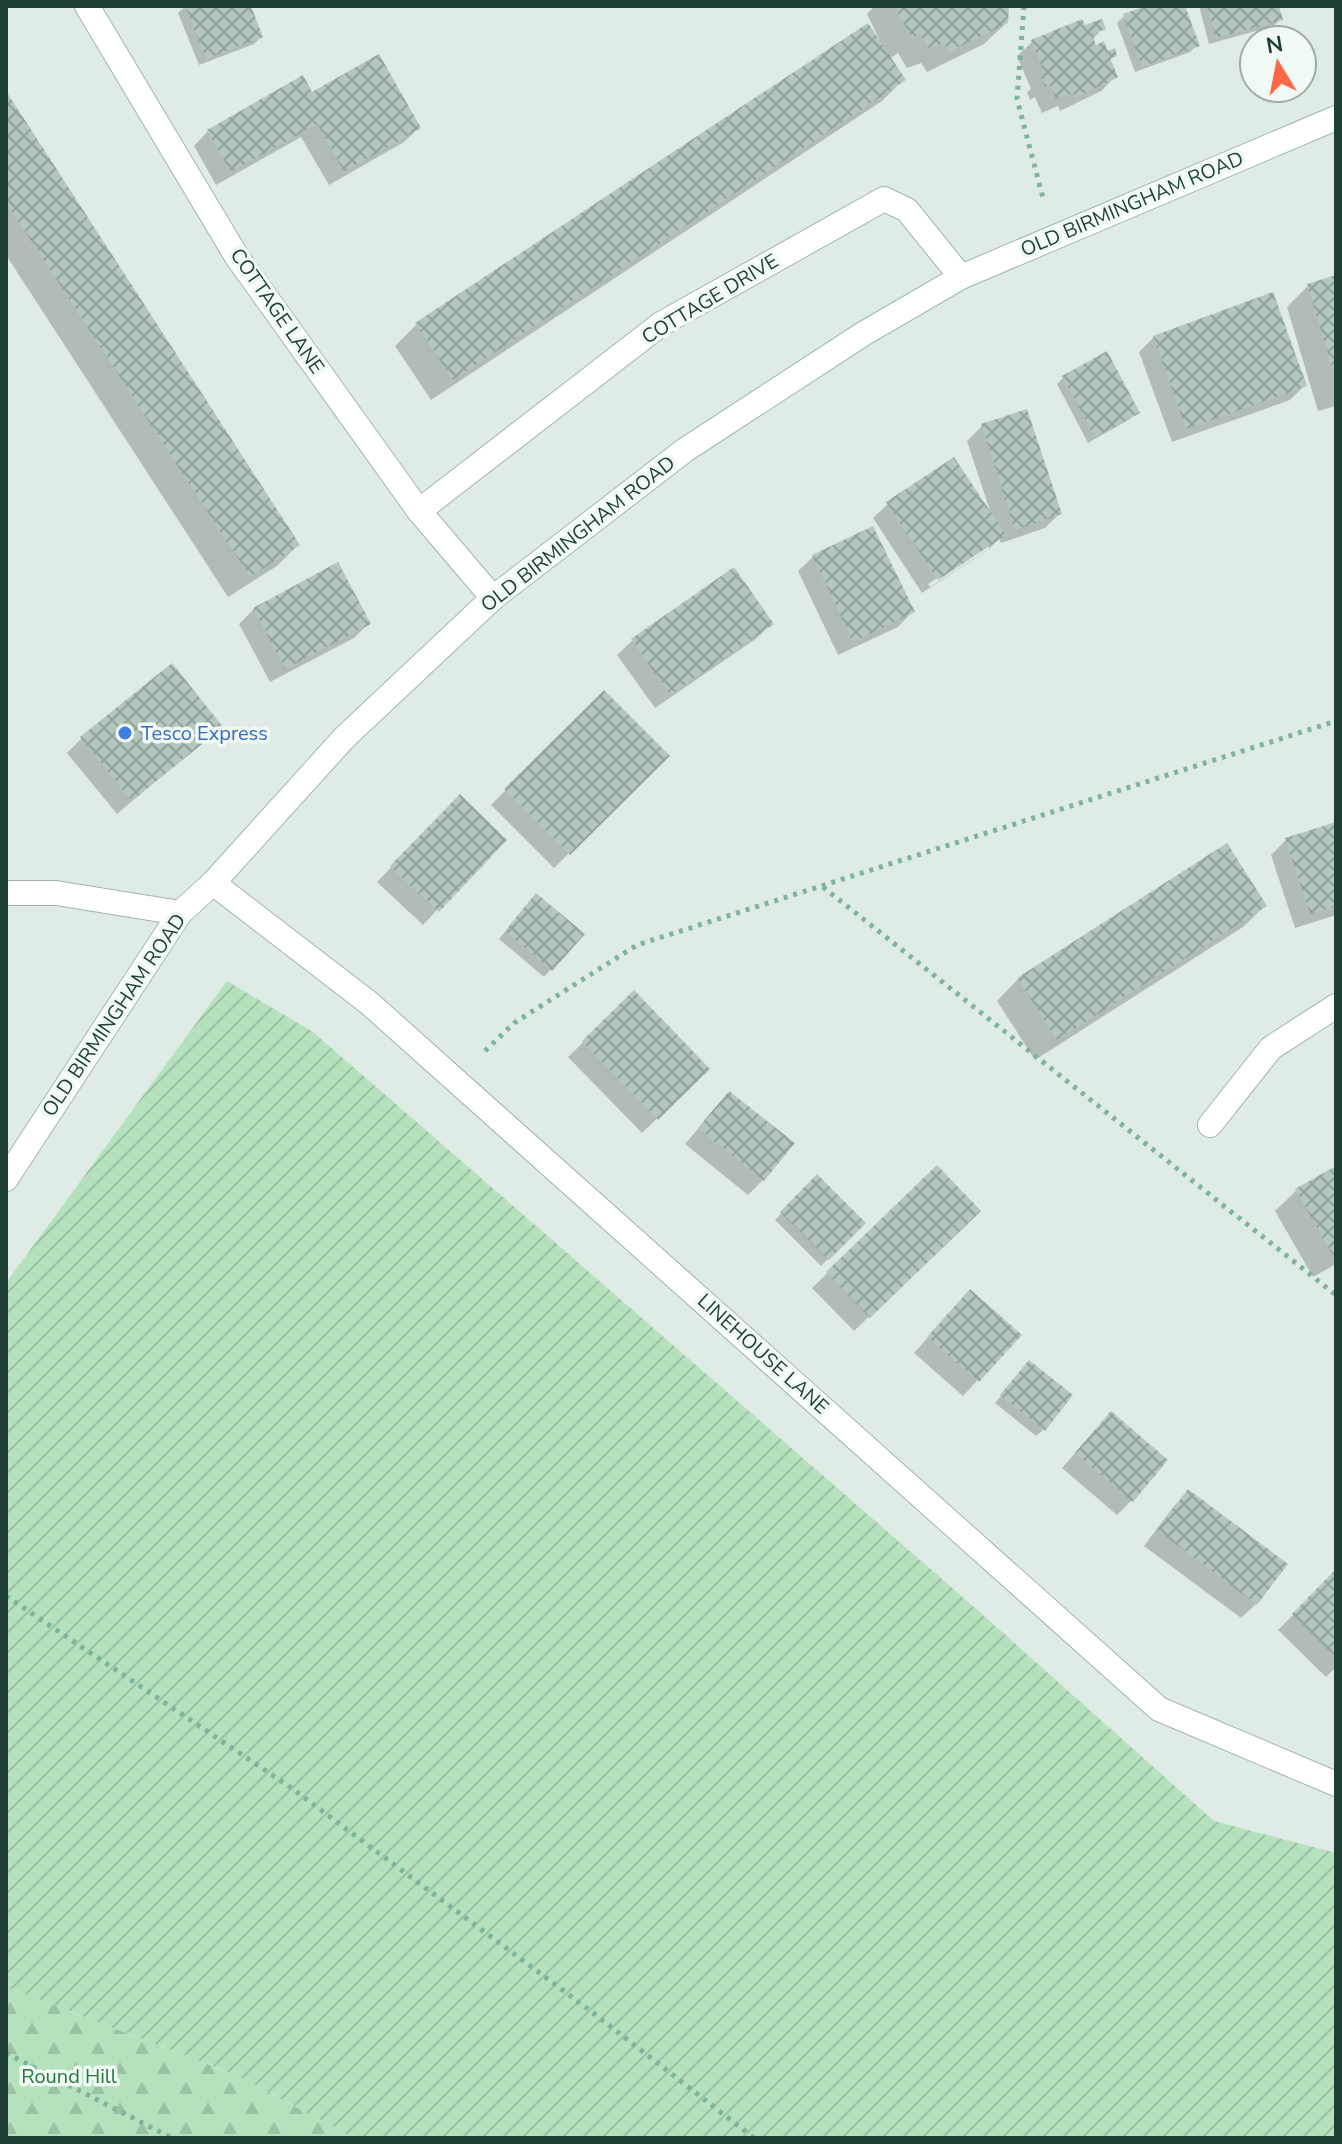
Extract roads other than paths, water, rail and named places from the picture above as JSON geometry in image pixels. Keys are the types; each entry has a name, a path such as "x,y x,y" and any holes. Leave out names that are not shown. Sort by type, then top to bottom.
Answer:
{"street":[{"name":"COTTAGE LANE","path":"87,6 237,257 419,511 493,598"},
{"name":"OLD BIRMINGHAM ROAD","path":"6,1179 180,913 213,883 344,738 493,598 685,450 863,334 961,277 1336,118"},
{"name":"COTTAGE DRIVE","path":"419,511 661,324 884,199 907,210 961,277"},
{"name":"LINEHOUSE LANE","path":"213,883 369,1003 1159,1709 1336,1784"},
{"path":"6,893 56,893 180,913"},
{"path":"1210,1125 1271,1048 1336,1006"}],"place":[{"name":"Tesco Express","path":"125,733"}],"park label":[{"name":"Round Hill","path":"69,2076"}]}
